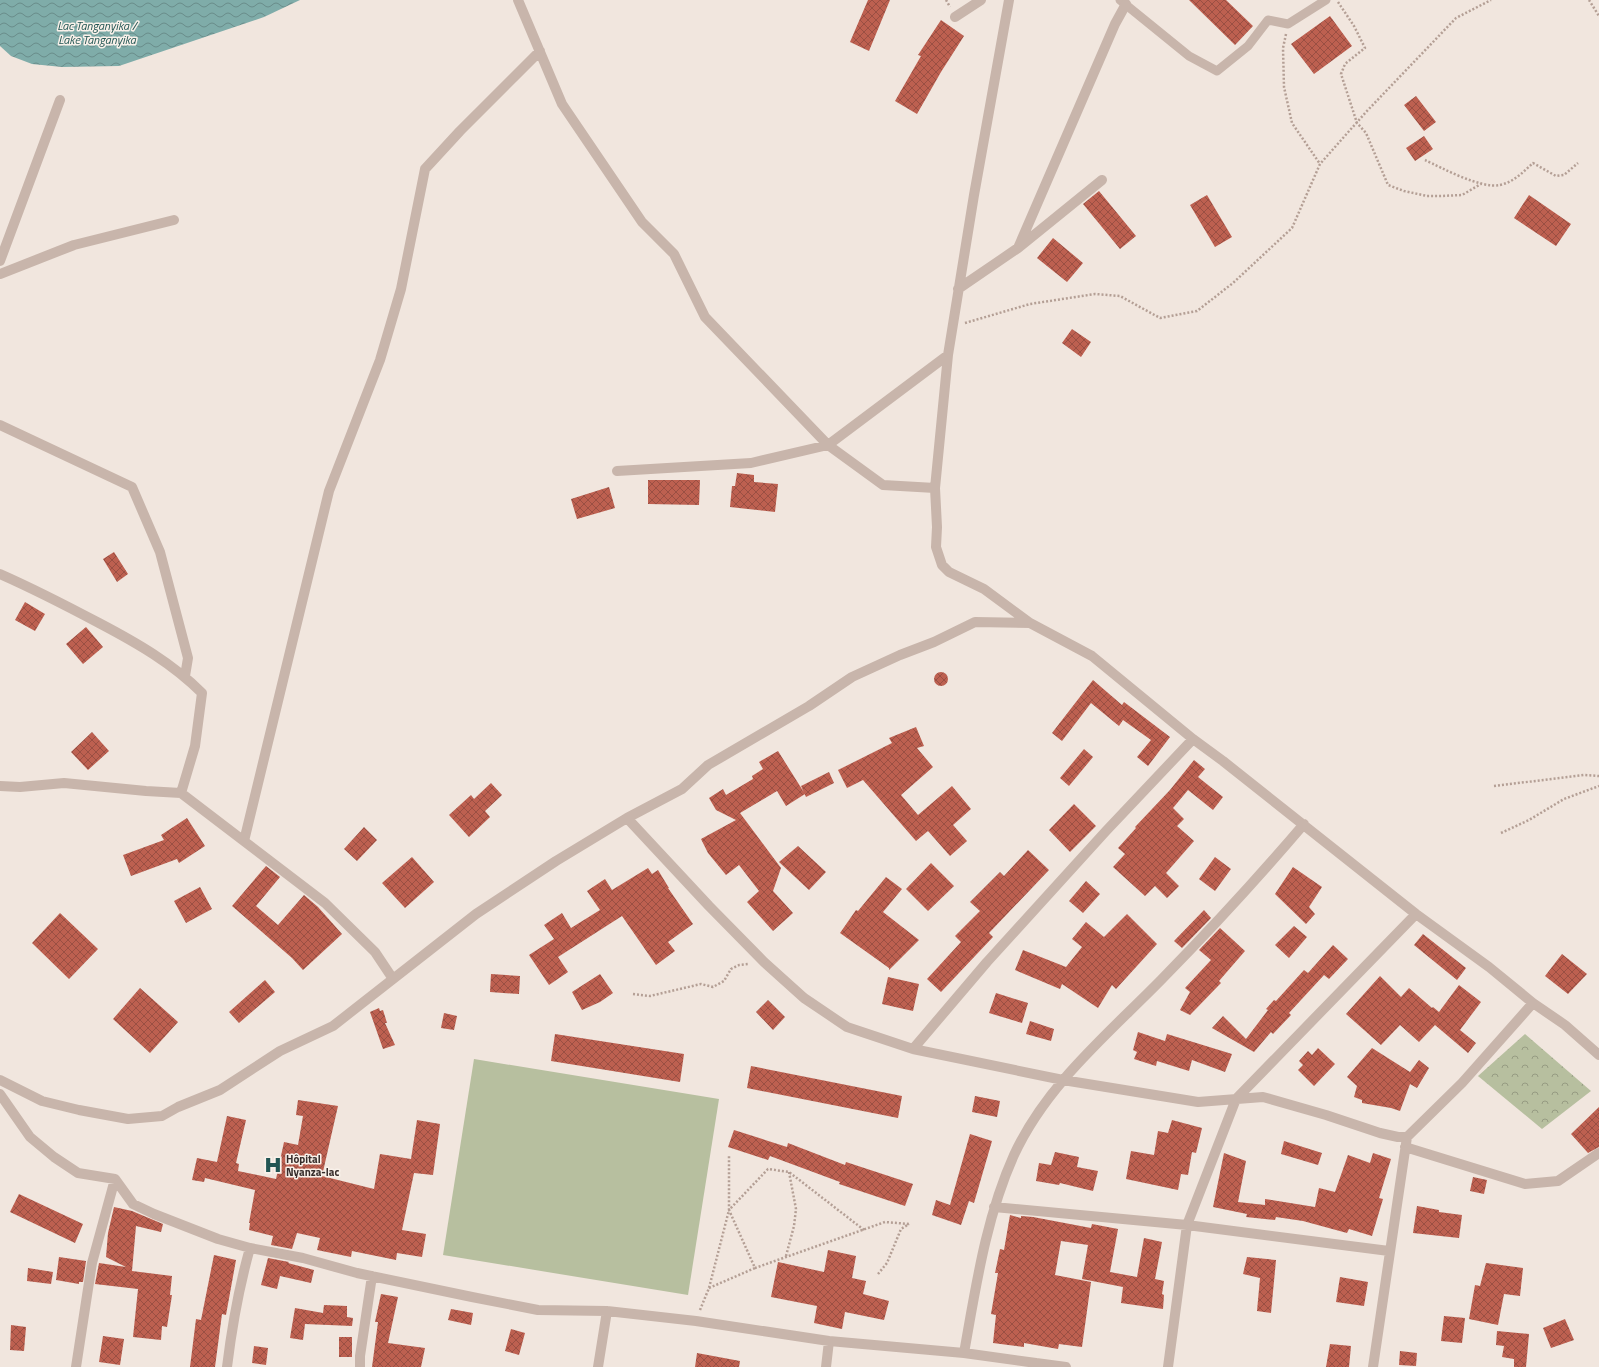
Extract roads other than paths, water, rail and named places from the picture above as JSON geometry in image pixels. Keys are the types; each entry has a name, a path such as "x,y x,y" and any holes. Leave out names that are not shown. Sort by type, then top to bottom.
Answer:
{"street":[{"path":"518,0 562,104 642,222 674,254 705,317 828,445 883,485 935,488"},
{"path":"955,17 981,0"},
{"path":"1009,0 958,289 948,355 935,488 937,527 936,548 942,565 949,572 984,589 1030,623 1092,656 1193,739 1304,824 1416,914 1489,967 1533,1003 1565,1025 1599,1055"},
{"path":"1018,248 1115,24 1123,2"},
{"path":"244,841 329,491 380,360 401,289 425,169 460,131 540,51"},
{"path":"0,261 60,100"},
{"path":"958,289 1018,248 1102,180"},
{"path":"0,274 74,245 174,220"},
{"path":"617,471 751,463 828,445 948,355"},
{"path":"0,425 132,487 160,552 188,658 185,676"},
{"path":"0,574 70,608 140,645 185,676 202,694 195,746 181,793"},
{"path":"0,1080 42,1102 128,1119 162,1116 178,1107 220,1090 280,1051 333,1026 476,914 556,861 627,818 682,788 708,765 809,706 852,677 900,655 934,642 975,622 1030,623"},
{"path":"913,1049 987,962 1106,831 1193,739"},
{"path":"0,786 20,787 64,783 181,793 325,903 375,952 393,979"},
{"path":"627,818 709,906 764,962 804,998 847,1027 913,1049 1063,1080 1198,1102 1263,1097 1380,1133 1398,1137 1407,1137"},
{"path":"964,1353 976,1286 994,1207 1014,1155 1026,1132 1063,1080 1162,979 1261,874 1304,824"},
{"path":"1168,1367 1187,1225 1236,1099 1416,914"},
{"path":"1373,1367 1407,1137 1462,1083 1533,1003"},
{"path":"0,1094 30,1137 54,1157 78,1173 115,1179 133,1204 154,1214 218,1239 250,1248 303,1258 372,1276 538,1310 607,1311 696,1321 829,1341 964,1353 1036,1365 1066,1367"},
{"path":"1405,1147 1525,1184 1558,1181 1599,1153"},
{"path":"76,1367 92,1263 115,1179"},
{"path":"994,1207 1187,1225 1390,1251"},
{"path":"227,1367 238,1292 250,1248"},
{"path":"360,1367 360,1356 372,1276"},
{"path":"598,1367 607,1311"},
{"path":"826,1367 829,1341"}],"lane":[{"path":"1123,2 1189,56 1217,71 1248,46 1268,20 1288,24 1326,0"}],"water":[{"name":"Lac Tanganyika / Lake Tanganyika","path":"0,0 300,0 264,17 119,66 62,67 32,64 11,56 0,46"}],"place":[{"name":"Hôpital Nyanza-lac","path":"273,1165"}]}
